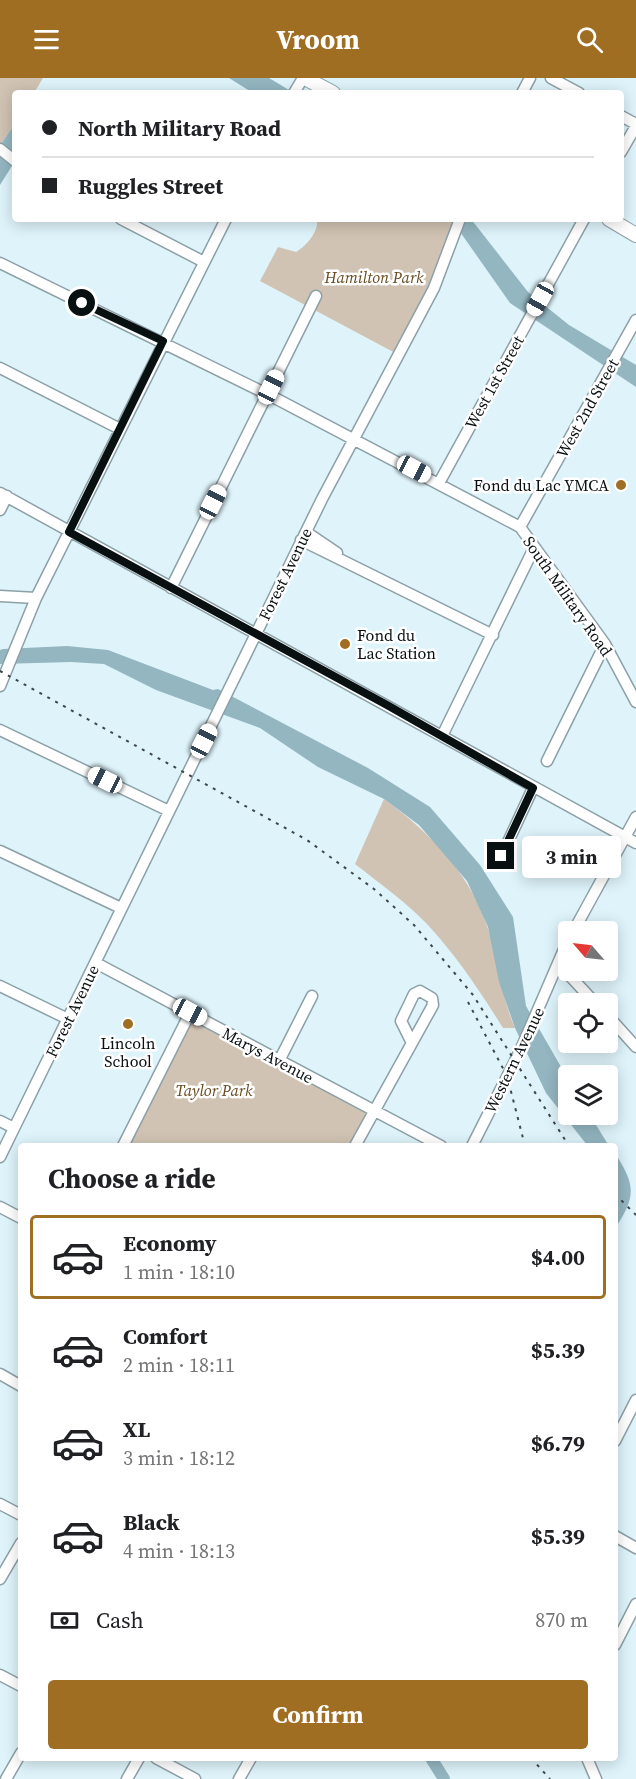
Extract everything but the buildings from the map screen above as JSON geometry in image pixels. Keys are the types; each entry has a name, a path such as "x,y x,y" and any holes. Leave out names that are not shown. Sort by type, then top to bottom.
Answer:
{"main road":[{"path":"304,78 327,90"},
{"path":"614,222 636,235"}],"street":[{"path":"551,78 573,90"},
{"path":"624,147 636,125"},
{"path":"0,148 12,158"},
{"path":"127,222 204,262"},
{"path":"0,686 36,598 224,222"},
{"name":"West 1st Street","path":"439,483 582,222"},
{"name":"Forest Avenue","path":"0,1157 304,536 353,438 434,288 458,224"},
{"name":"South Military Road","path":"0,263 163,341 520,527 605,644 636,702"},
{"path":"171,588 316,296"},
{"name":"West 2nd Street","path":"520,527 636,320"},
{"path":"0,368 120,429"},
{"path":"0,510 4,495 636,843"},
{"path":"304,536 343,559 494,635"},
{"path":"442,736 494,635 534,548"},
{"path":"0,596 36,598"},
{"path":"547,762 605,644"},
{"path":"0,730 169,811"},
{"path":"501,856 533,788"},
{"path":"579,921 636,817"},
{"path":"0,850 121,908"},
{"name":"Marys Avenue","path":"96,963 435,1143"},
{"name":"Western Avenue","path":"474,1143 520,1051 558,963"},
{"path":"575,981 586,993"},
{"path":"0,986 68,1019"},
{"path":"279,1061 312,996"},
{"path":"124,1143 190,1012"},
{"path":"618,1027 636,1047"},
{"path":"357,1143 412,1043"},
{"path":"0,1121 14,1128"},
{"path":"0,1207 18,1216"},
{"path":"0,1374 18,1384"},
{"path":"618,1435 636,1400"},
{"path":"0,1504 18,1513"},
{"path":"618,1538 636,1548"},
{"path":"0,1579 18,1548"},
{"path":"618,1639 636,1604"},
{"path":"0,1675 18,1684"},
{"path":"6,1779 18,1758"},
{"path":"127,1779 136,1761"},
{"path":"162,1761 195,1779"},
{"path":"239,1779 249,1761"},
{"path":"588,1761 597,1779"}],"green space":[{"path":"0,78 43,78 36,90 12,90 12,128 0,146"},
{"name":"Hamilton Park","path":"317,222 453,222 457,227 399,355 260,281 278,247 296,252 314,234"},
{"path":"384,799 432,839 470,888 487,926 515,1028 503,1028 467,974 426,923 355,864"},
{"name":"Taylor Park","path":"190,1013 373,1111 357,1143 125,1143"}],"water":[{"path":"229,78 269,78 289,90 248,90"},
{"path":"12,128 12,166 0,185 0,146"},
{"path":"453,222 473,222 528,292 569,325 636,365 636,387 510,303"},
{"path":"67,646 108,650 213,690 218,689 368,768 430,807 480,865 513,917 526,1006 560,1065 558,1065 558,1108 546,1093 515,1028 499,982 488,927 467,881 419,825 384,799 318,767 260,728 156,690 104,664 71,662 0,664 0,650"},
{"path":"571,1125 596,1125 607,1143 585,1143"},
{"path":"618,1158 627,1174 631,1191 618,1224"}],"waterway":[{"path":"433,1761 444,1779"}],"railway":[{"path":"0,671 307,840 374,889 414,925 473,995 567,1143"},
{"path":"468,1002 507,1076 524,1143"},
{"path":"618,1197 636,1215"},
{"path":"534,1761 550,1779"}],"place":[{"name":"Fond du Lac YMCA","path":"621,485"},
{"name":"Fond du Lac Station","path":"345,644"},
{"name":"Lincoln School","path":"128,1024"}],"route":[{"path":"82,303 163,341 69,532 387,705 533,788 501,856"}]}
